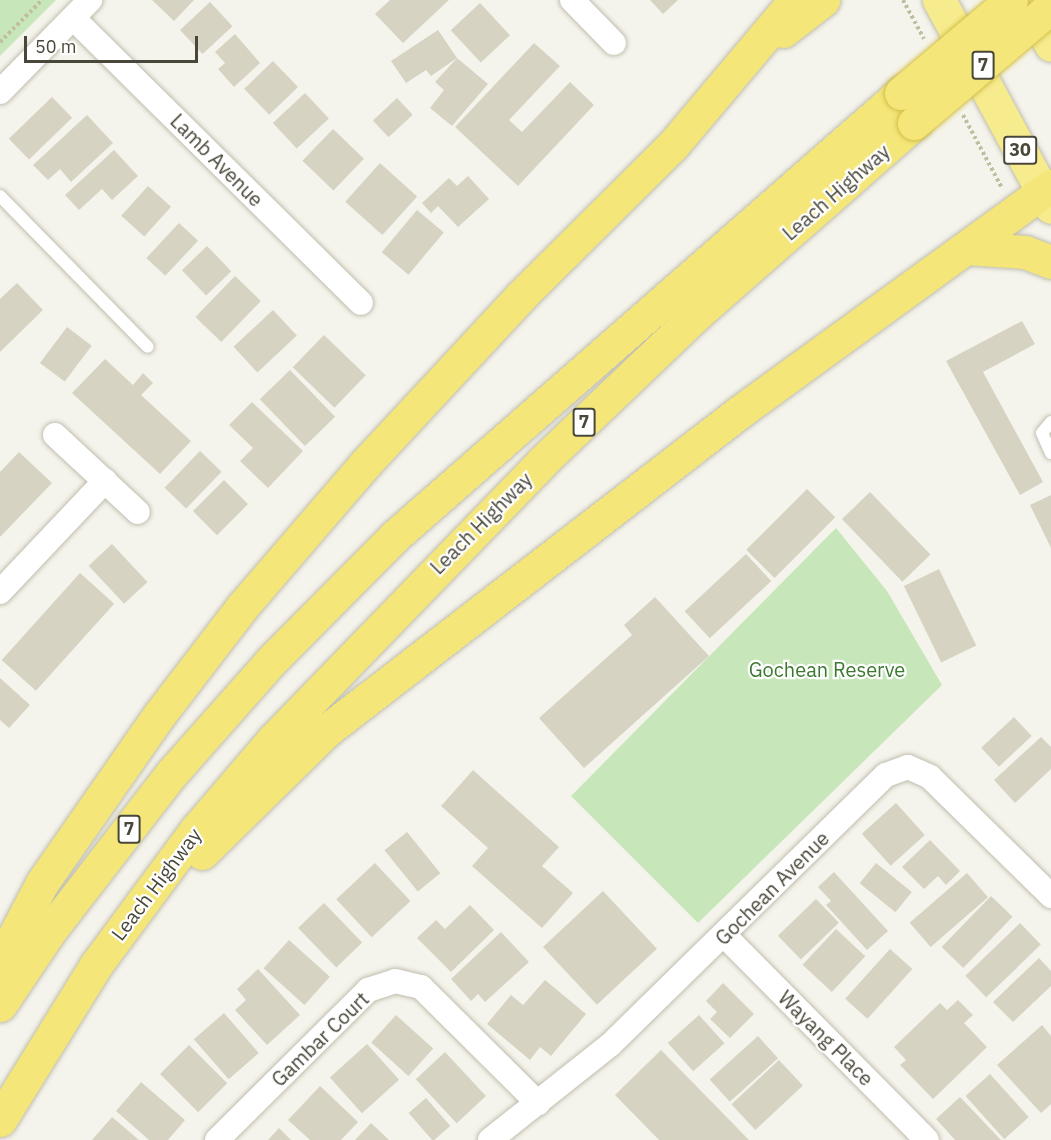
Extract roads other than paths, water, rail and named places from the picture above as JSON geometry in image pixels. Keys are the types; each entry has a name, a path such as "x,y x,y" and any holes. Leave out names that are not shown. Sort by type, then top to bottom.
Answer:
{"highway":[{"path":"0,963 42,884 159,714 242,607 365,464 521,296 673,145 795,0"},
{"path":"748,58 823,0"},
{"name":"30","path":"939,0 1048,195"},
{"name":"Leach Highway","path":"0,1005 49,932 166,782 271,662 395,536 901,93 1011,0"},
{"path":"1026,0 1051,45"},
{"name":"Leach Highway","path":"0,1120 96,965 196,830 426,578 698,313 914,123 1051,7"},
{"path":"96,965 326,731 741,411 967,248 1048,195"},
{"path":"967,248 1025,252 1051,261"}],"street":[{"path":"0,92 90,0"},
{"path":"572,0 614,43"},
{"name":"Lamb Avenue","path":"73,18 361,303"},
{"path":"55,435 138,512"},
{"path":"1,589 105,481"},
{"name":"Gochean Avenue","path":"490,1140 611,1044 725,936 886,775 908,767 930,777 1051,896"},
{"name":"Wayang Place","path":"725,936 927,1140"},
{"name":"Gambar Court","path":"217,1140 368,990 394,981 421,987 538,1103"}],"lane":[{"path":"0,196 148,347"},
{"path":"1051,422 1042,438 1051,453"}],"park label":[{"name":"Gochean Reserve","path":"827,669"}]}
